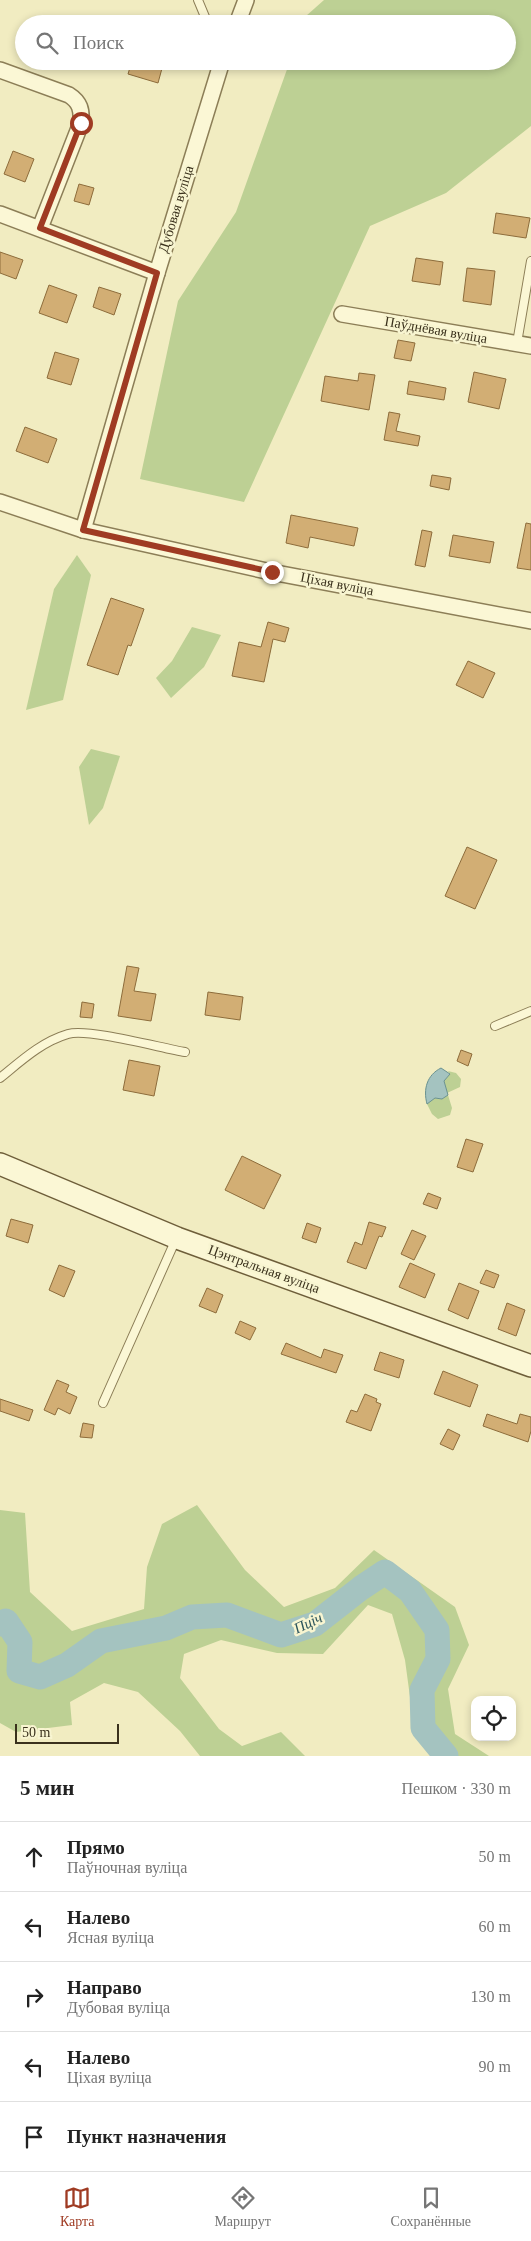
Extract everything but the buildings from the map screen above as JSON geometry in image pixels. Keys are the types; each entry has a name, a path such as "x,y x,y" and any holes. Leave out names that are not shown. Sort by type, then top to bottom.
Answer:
{"street":[{"path":"240,15 246,0"},
{"path":"0,70 69,95 77,100 82,112 81,123 40,228"},
{"name":"Дубовая вуліца","path":"83,530 157,273 219,70"},
{"path":"0,214 157,273"},
{"name":"Паўднёвая вуліца","path":"342,314 524,344"},
{"name":"Ціхая вуліца","path":"0,502 83,530 272,572 531,621"},
{"name":"Цэнтральная вуліца","path":"0,1164 176,1238 531,1366"}],"lane":[{"path":"198,0 204,15"},
{"path":"524,344 531,260"},
{"path":"495,1026 531,1011"},
{"path":"0,1078 49,1042 70,1034 88,1033 185,1052"},
{"path":"103,1404 176,1238"}],"green space":[{"path":"324,0 531,0 531,126 446,193 370,226 244,502 140,479 178,301 236,212 287,70 516,70 516,15 307,15"},
{"path":"77,555 91,575 63,700 26,710 54,589"},
{"path":"192,627 221,635 204,667 171,698 156,678 172,661"},
{"path":"91,749 120,756 103,808 89,825 79,767"},
{"path":"448,1071 456,1073 461,1079 460,1087 447,1093 444,1081 450,1074"},
{"path":"448,1095 452,1108 450,1115 438,1119 432,1114 427,1104 435,1098 442,1099"},
{"path":"197,1505 245,1570 284,1607 335,1588 374,1550 455,1607 469,1645 448,1689 455,1734 489,1756 436,1756 415,1734 405,1660 392,1614 368,1605 323,1654 277,1653 221,1640 184,1654 180,1678 219,1729 242,1746 281,1732 305,1756 200,1756 180,1731 138,1692 104,1683 70,1702 72,1725 16,1732 0,1723 0,1510 25,1513 30,1592 72,1631 144,1609 147,1567 162,1524"}],"water":[{"path":"441,1068 450,1074 444,1081 448,1095 442,1099 435,1098 427,1104 427,1083 432,1074"}],"waterway":[{"name":"Пціч","path":"0,1624 6,1621 20,1642 19,1671 40,1677 67,1665 101,1641 166,1628 192,1617 227,1615 281,1635 315,1624 385,1572 410,1591 437,1630 438,1659 422,1690 423,1728 446,1756"}],"route":[{"path":"81,123 40,228 157,273 83,530 272,572"}]}
